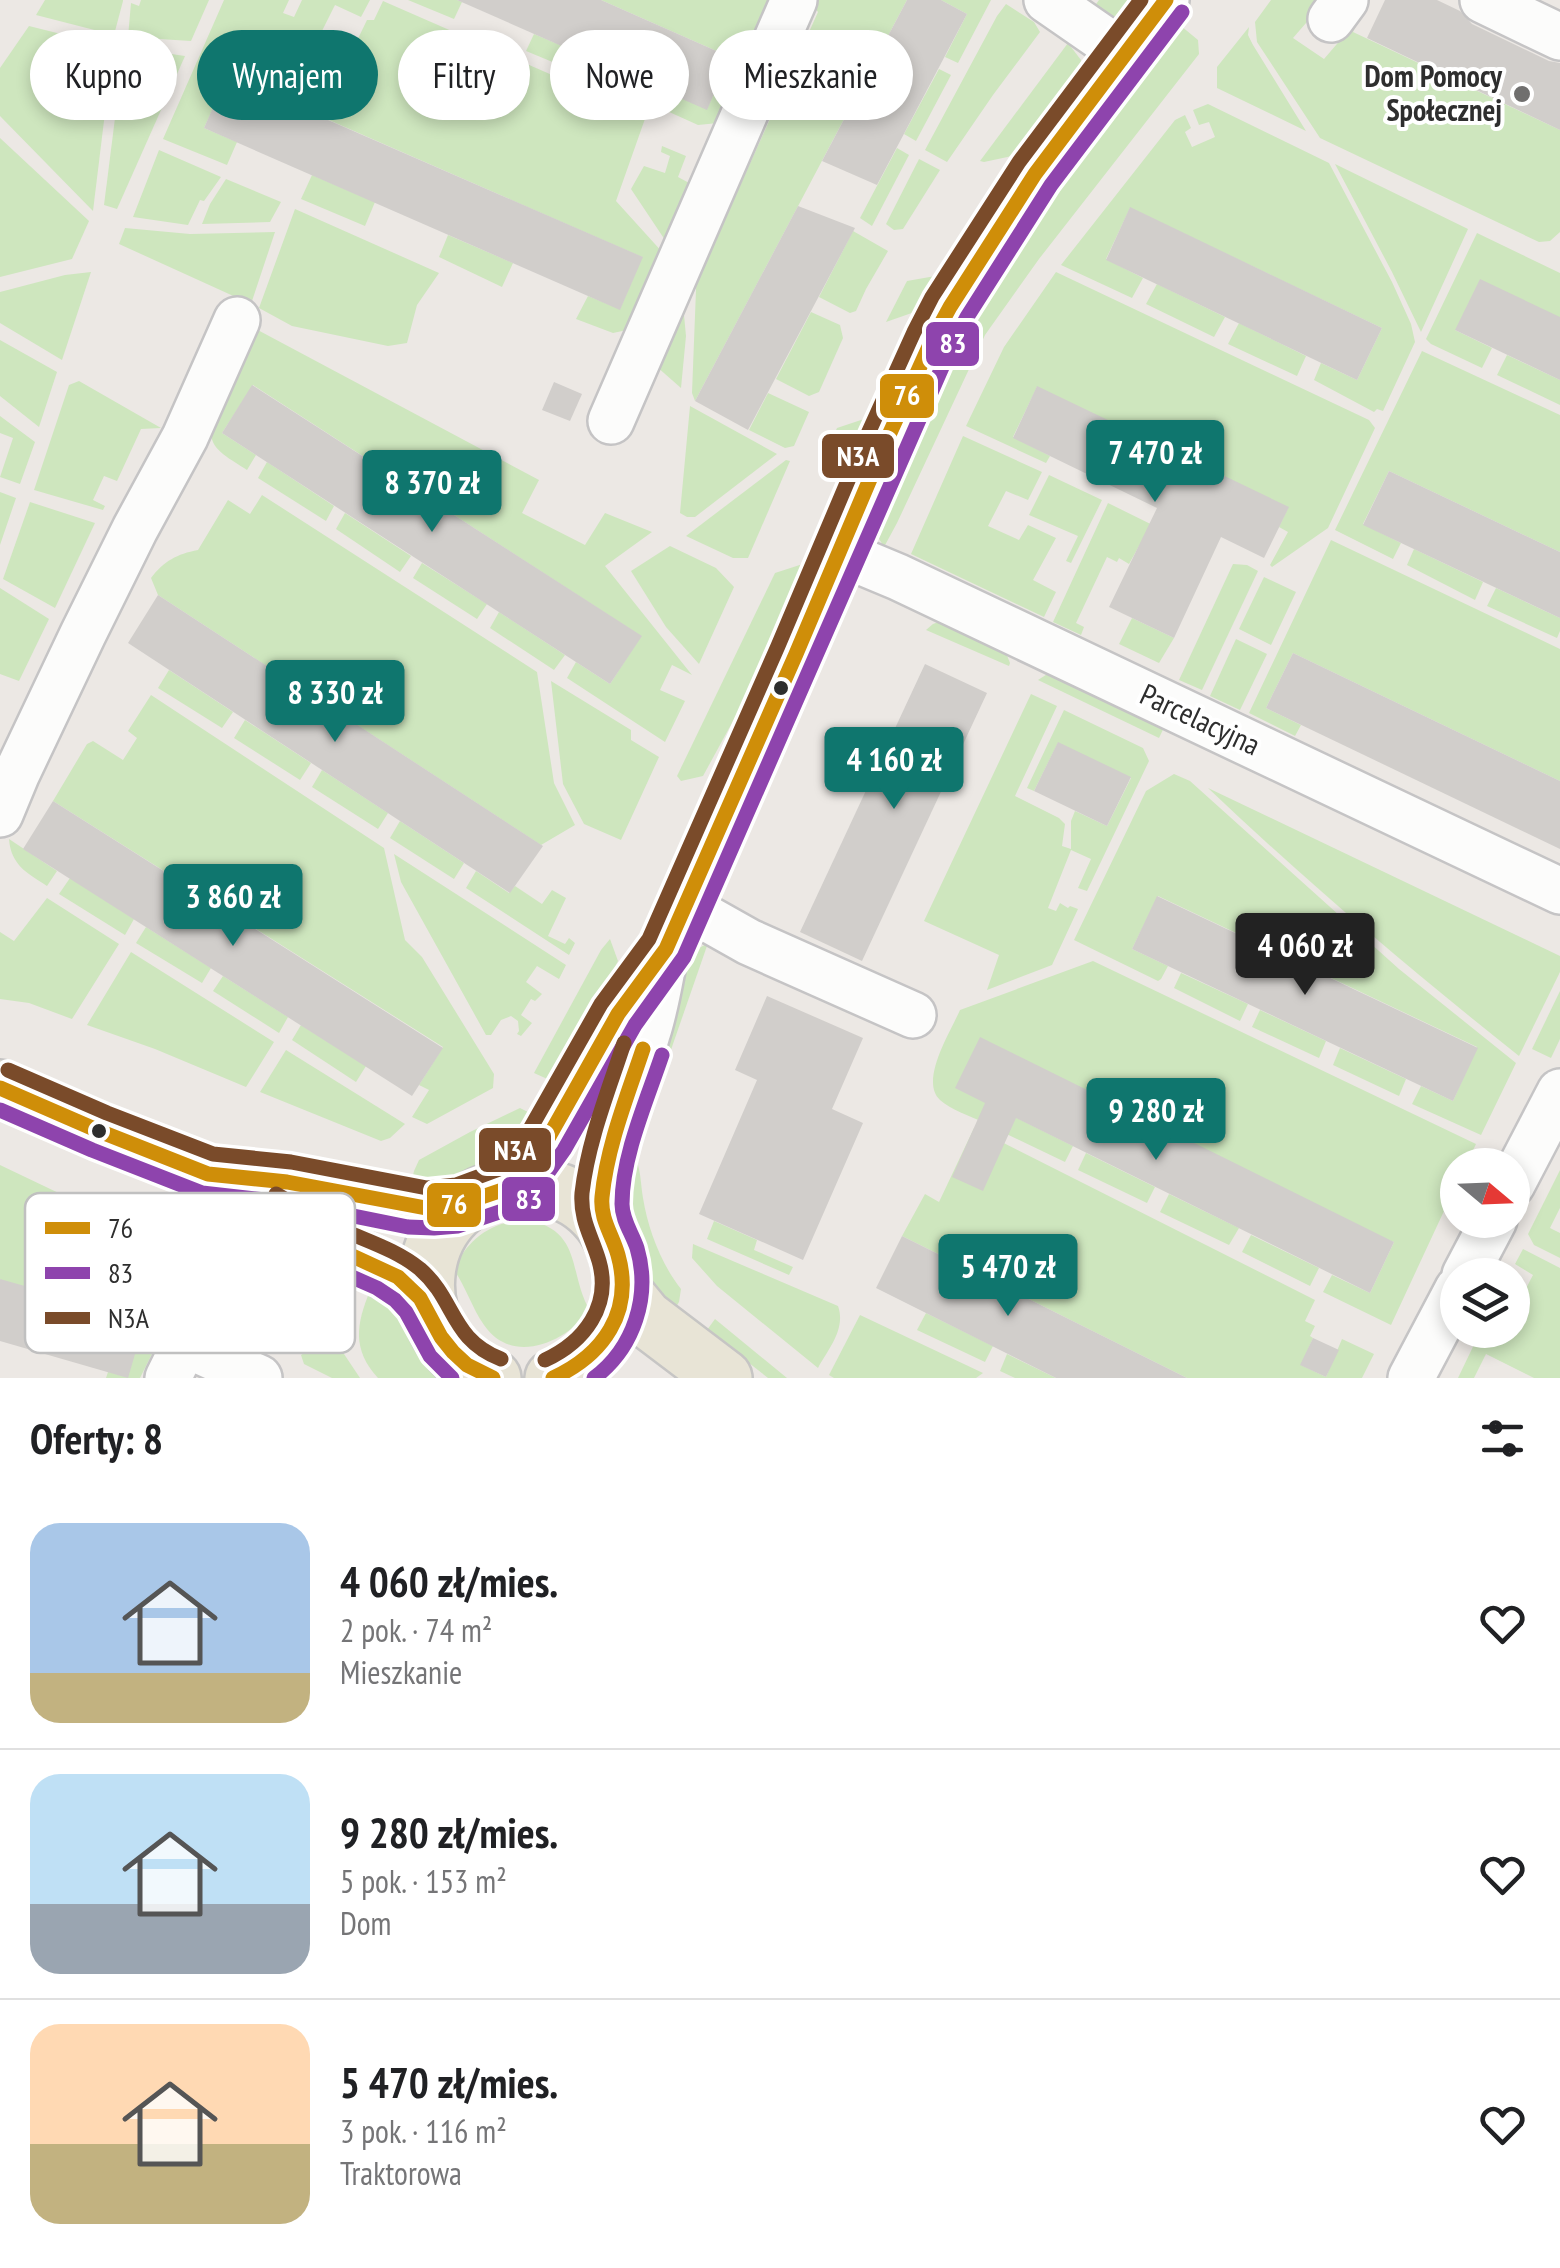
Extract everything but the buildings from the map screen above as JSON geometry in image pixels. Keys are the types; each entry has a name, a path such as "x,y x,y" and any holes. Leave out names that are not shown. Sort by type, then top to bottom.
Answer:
{"main road":[{"path":"0,1088 208,1174 238,1193"},
{"path":"208,1174 287,1182 340,1193"},
{"path":"355,1196 412,1208 438,1208 540,1187 564,1194 586,1207 611,1238 620,1259 622,1290 618,1314 600,1346 569,1377"},
{"path":"430,1316 425,1276 431,1252 446,1224 492,1194"},
{"path":"355,1256 406,1283 418,1295 452,1352 468,1366 493,1378"},
{"path":"622,1290 644,1318 724,1378"}],"street":[{"path":"611,421 794,0"},
{"path":"1047,0 1125,54"},
{"path":"603,1225 601,1204 607,1164 649,1028 666,950 907,392 950,307 1035,174 1166,0"},
{"path":"1483,0 1560,36"},
{"path":"0,814 83,634 184,436 237,320"},
{"name":"Parcelacyjna","path":"838,552 1560,892"},
{"path":"685,906 748,942 912,1015"},
{"path":"492,1194 547,1140 618,1014 666,950"},
{"path":"1530,1150 1560,1092"},
{"path":"208,1174 213,1193"},
{"path":"1411,1378 1440,1324"},
{"path":"177,1361 259,1378"}],"green space":[{"path":"45,0 123,0 115,30 94,30 36,15"},
{"path":"141,0 209,0 191,41 177,40 177,30 129,30 131,3 139,6"},
{"path":"224,0 289,0 283,13 294,17 302,0 370,0 361,17 335,5 322,30 211,30"},
{"path":"408,0 457,0 462,2 454,19"},
{"path":"601,0 773,0 760,30 709,30 709,48 689,39 689,30 669,30"},
{"path":"815,0 907,0 891,30 810,30 818,12 813,6"},
{"path":"941,0 991,0 958,63 945,57 967,14"},
{"path":"1099,0 1141,0 1130,11 1112,16 1091,11"},
{"path":"1271,0 1326,0 1293,38 1324,59 1361,16 1353,32 1560,130 1560,232 1550,241 1539,242 1320,138 1257,42 1255,22"},
{"path":"383,1 449,30 398,30 398,120 530,120 530,65 550,74 550,120 645,120 616,201 664,254 627,330 613,333 576,319 588,296 620,309 642,257 329,120 378,120 378,30 362,30 367,20 374,20"},
{"path":"1006,4 1034,22 1040,32 947,162 925,150"},
{"path":"1175,21 1198,40 1199,54 1039,259 985,335 884,547 878,537 878,511 920,413 1006,253"},
{"path":"29,26 45,30 30,30 30,120 104,120 93,211 0,116 0,68"},
{"path":"1249,27 1253,45 1306,131 1217,88 1217,67"},
{"path":"534,34 550,41 550,61 530,53"},
{"path":"1068,43 1081,60 1079,81 1026,153 980,161"},
{"path":"177,55 185,56 177,74"},
{"path":"197,62 197,120 208,120 204,128 237,142 227,165 163,139 171,120 177,120 177,107"},
{"path":"939,69 951,75 916,141 904,134"},
{"path":"689,101 707,109 709,104 709,120 719,120 718,123 698,125 687,120"},
{"path":"1208,104 1329,163 1392,282 1415,342 1383,411 1374,412 1314,380 1321,363 1357,380 1382,328 1130,208 1106,259 1143,278 1132,298 1061,265 1175,120 1185,115 1191,128 1185,132 1192,147 1215,137 1209,122 1199,125 1193,110"},
{"path":"115,120 157,120 117,209 104,205"},
{"path":"770,120 844,120 695,401 692,393 697,264 708,257"},
{"path":"0,138 89,221 72,259 0,277"},
{"path":"662,146 686,156 678,177 691,184 669,246 631,189 644,166 665,173 670,156 661,152"},
{"path":"897,148 909,155 872,226 860,218"},
{"path":"159,150 221,177 204,201 200,200 188,225 133,217"},
{"path":"919,159 940,170 903,229 894,230 886,224"},
{"path":"1335,164 1468,229 1421,332 1392,272"},
{"path":"312,175 375,202 365,226 301,199"},
{"path":"226,179 281,202 270,222 202,224"},
{"path":"295,209 439,273 417,305 407,343 388,346 292,326 259,308"},
{"path":"125,228 190,234 275,232 251,304 119,244"},
{"path":"853,231 888,251 856,311 850,313 819,297"},
{"path":"1477,233 1560,273 1560,317 1455,330 1492,348 1482,368 1426,339"},
{"path":"448,235 513,263 502,287 439,257"},
{"path":"91,272 62,360 0,323 0,292"},
{"path":"1056,272 1369,420 1375,428 1328,528 1272,567 1288,532 1279,527 1288,508 1037,387 1013,437 1050,456 1046,463 966,426 1004,347"},
{"path":"941,275 943,279 926,308 886,322 907,281"},
{"path":"681,283 686,336 681,388 648,359"},
{"path":"1157,284 1225,317 1214,337 1146,304"},
{"path":"811,312 840,325 843,338 819,392 809,396 776,379"},
{"path":"1239,323 1306,356 1297,376 1228,344"},
{"path":"254,328 539,480 522,513 585,545 605,513 652,532 605,566 692,675 672,665 660,690 685,701 665,742 567,678 576,662 610,684 641,636 253,385 222,433 256,455 247,470 216,447 212,426 245,359"},
{"path":"0,340 57,372 39,427 0,396"},
{"path":"1422,351 1560,415 1560,552 1389,471 1363,524 1401,543 1393,559 1335,530"},
{"path":"1507,355 1560,380 1560,405 1497,375"},
{"path":"79,381 161,428 141,429 117,481 104,476 93,500 105,506 103,510 34,490 69,385"},
{"path":"768,393 809,412 794,446 785,448 749,430"},
{"path":"690,406 777,454 695,517 680,513"},
{"path":"0,416 35,442 20,484 0,477 13,438 0,433"},
{"path":"870,417 873,421 858,455 819,470 837,428"},
{"path":"963,436 1042,472 1028,500 1006,491 988,526 1019,540 1028,525 1056,538 1033,580 1056,592 1044,617 911,554"},
{"path":"786,460 790,461 748,558 733,558 686,536"},
{"path":"267,462 334,506 326,521 258,478"},
{"path":"1049,475 1102,500 1071,563 1066,561 1078,536 1029,515"},
{"path":"0,492 16,498 0,545"},
{"path":"262,495 537,672 554,783 575,825 541,845 158,595 151,578 172,559 198,550 228,500 250,514"},
{"path":"30,502 95,523 55,608 3,579"},
{"path":"1108,503 1189,543 1164,558 1139,546 1129,564 1107,557 1076,623 1084,627 1081,635 1053,622"},
{"path":"345,513 411,556 400,572 336,529"},
{"path":"1331,540 1560,649 1560,781 1293,653 1266,708 1301,725 1295,736 1249,713"},
{"path":"670,546 716,568 734,587 699,664 666,627 631,571"},
{"path":"1414,549 1483,582 1475,600 1407,565"},
{"path":"812,561 774,646 703,776 681,781 677,776 775,573"},
{"path":"422,563 487,604 477,619 413,578"},
{"path":"1233,564 1258,571 1202,690 1179,680"},
{"path":"1264,577 1296,592 1271,645 1239,629"},
{"path":"0,588 49,619 19,681 0,674"},
{"path":"1496,588 1560,618 1557,638 1487,606"},
{"path":"499,612 565,655 554,670 490,628"},
{"path":"950,618 1002,643 1009,666 926,630"},
{"path":"1132,618 1174,638 1159,663 1119,644"},
{"path":"1236,639 1267,654 1240,710 1210,696"},
{"path":"169,670 233,712 222,728 158,688"},
{"path":"1052,671 1167,721 1159,738 1038,680"},
{"path":"551,681 631,730 631,740 659,757 621,840 584,824 563,784"},
{"path":"1031,694 1057,706 1015,796 1065,824 1062,846 1071,849 1075,811 1107,826 1131,778 1058,743 1034,791 1027,788 1064,710 1143,748 1149,761 1087,891 1078,888 1091,859 1071,850 1048,908 1056,911 1060,903 1078,909 1052,965 987,990 999,955 924,921"},
{"path":"151,695 384,848 405,940 422,957 494,1074 493,1088 427,1124 412,1117 429,1090 419,1085 443,1047 53,801 87,744 93,741 123,760 137,738 128,731"},
{"path":"245,720 311,763 300,780 234,738"},
{"path":"322,770 388,813 378,829 312,787"},
{"path":"1174,774 1190,781 1399,969 1516,1063 1481,1135 1412,1104 1421,1086 1453,1101 1477,1047 1158,896 1132,949 1168,966 1158,981 1074,940 1146,791"},
{"path":"1208,788 1560,956 1560,972 1519,1056 1361,926"},
{"path":"400,821 464,863 454,879 390,838"},
{"path":"9,839 57,871 47,886 17,862"},
{"path":"394,854 566,965 559,979 537,966 526,982 542,994 535,1001 531,999 521,1015 532,1023 521,1036 517,1034 518,1021 511,1016 501,1020 491,1035 486,1035 401,882"},
{"path":"476,871 509,893 515,886 542,904 552,890 566,898 548,936 565,944 569,938 575,943 569,955 466,888"},
{"path":"70,878 134,919 125,935 59,894"},
{"path":"47,898 119,944 72,1019 29,1003 0,999 0,932 14,941"},
{"path":"146,927 211,968 202,983 136,943"},
{"path":"610,939 618,961 554,1082 534,1073 601,950"},
{"path":"708,943 656,1093 642,1117 685,962"},
{"path":"131,952 274,1042 246,1087 87,1025"},
{"path":"1093,961 1476,1144 1474,1148 1440,1148 1440,1220 1391,1325 1323,1292 1332,1275 1370,1293 1394,1242 991,1106 983,1122 940,1100 934,1092 935,1069 960,1010"},
{"path":"1181,973 1248,1004 1240,1021 1174,988"},
{"path":"223,976 288,1017 279,1033 213,991"},
{"path":"1560,991 1560,1039 1551,1058 1532,1049"},
{"path":"1260,1010 1326,1041 1319,1058 1252,1027"},
{"path":"301,1025 366,1066 356,1082 292,1040"},
{"path":"1340,1048 1406,1079 1399,1096 1333,1065"},
{"path":"286,1050 405,1124 381,1141 260,1092"},
{"path":"520,1108 534,1115 519,1139 495,1159 454,1175 412,1180 419,1160"},
{"path":"1005,1112 1073,1146 1065,1162 996,1129"},
{"path":"974,1128 1315,1300 1305,1321 1315,1326 1310,1336 1313,1338 1301,1365 1326,1377 1342,1339 1374,1354 1362,1378 1187,1378 902,1236 925,1194 939,1202"},
{"path":"1086,1153 1155,1187 1147,1203 1078,1170"},
{"path":"629,1157 638,1165 656,1246 681,1289 674,1310 650,1282 623,1212"},
{"path":"0,1165 59,1193 25,1193 25,1301 0,1279"},
{"path":"1560,1170 1560,1208 1550,1228 1560,1233 1560,1258 1534,1245 1530,1230"},
{"path":"1169,1194 1239,1228 1229,1245 1160,1212"},
{"path":"530,1220 559,1234 566,1244 590,1311 554,1340 524,1347 496,1338 484,1325 454,1270 466,1249 484,1233 505,1223"},
{"path":"714,1221 757,1240 754,1250 793,1267 789,1275 707,1239"},
{"path":"1251,1235 1319,1268 1310,1286 1242,1252"},
{"path":"693,1244 838,1306 838,1330 818,1368 717,1286 692,1258"},
{"path":"1523,1249 1560,1268 1560,1378 1534,1378 1486,1354 1474,1378 1458,1378 1472,1348 1530,1348 1533,1275 1530,1258 1518,1258"},
{"path":"370,1291 387,1299 444,1378 378,1378 360,1347 360,1326"},
{"path":"926,1313 993,1346 985,1362 917,1330"},
{"path":"860,1315 983,1373 976,1378 834,1378 829,1375"},
{"path":"715,1319 787,1378 768,1378 707,1330"},
{"path":"86,1353 152,1353 140,1378 106,1378 108,1372"},
{"path":"343,1353 360,1378 332,1378 304,1364 301,1355"},
{"path":"1007,1354 1056,1378 1015,1378 1000,1371"}],"transit line":[{"name":"N3A","path":"8,1070 213,1154 291,1162 427,1188 456,1185 502,1168 530,1129 601,1004 649,939 866,438 932,297 1019,162 1141,0"},
{"name":"76","path":"355,1195 426,1208 461,1204 514,1186 547,1140 618,1014 666,949 932,340 1035,174 1166,0"},
{"name":"83","path":"355,1216 408,1227 458,1226 523,1204 564,1150 635,1025 684,957 967,317 1051,185 1182,12"},
{"name":"N3A","path":"545,1360 583,1333 602,1293 599,1261 585,1220 582,1193 594,1136 624,1043"},
{"name":"76","path":"553,1378 600,1344 618,1313 622,1276 602,1197 613,1140 643,1049"},
{"name":"83","path":"594,1378 620,1352 640,1302 641,1266 624,1216 623,1186 636,1128 662,1055"},
{"name":"76","path":"0,1088 208,1174 346,1193"},
{"name":"83","path":"0,1110 202,1193"},
{"name":"N3A","path":"355,1234 420,1269 441,1293 462,1330 484,1351 501,1359"},
{"name":"76","path":"355,1257 398,1277 420,1298 453,1352 467,1365 493,1378"},
{"name":"83","path":"355,1278 395,1300 430,1356 452,1378"}],"place":[{"name":"Dom Pomocy Społecznej","path":"1522,94"}]}
